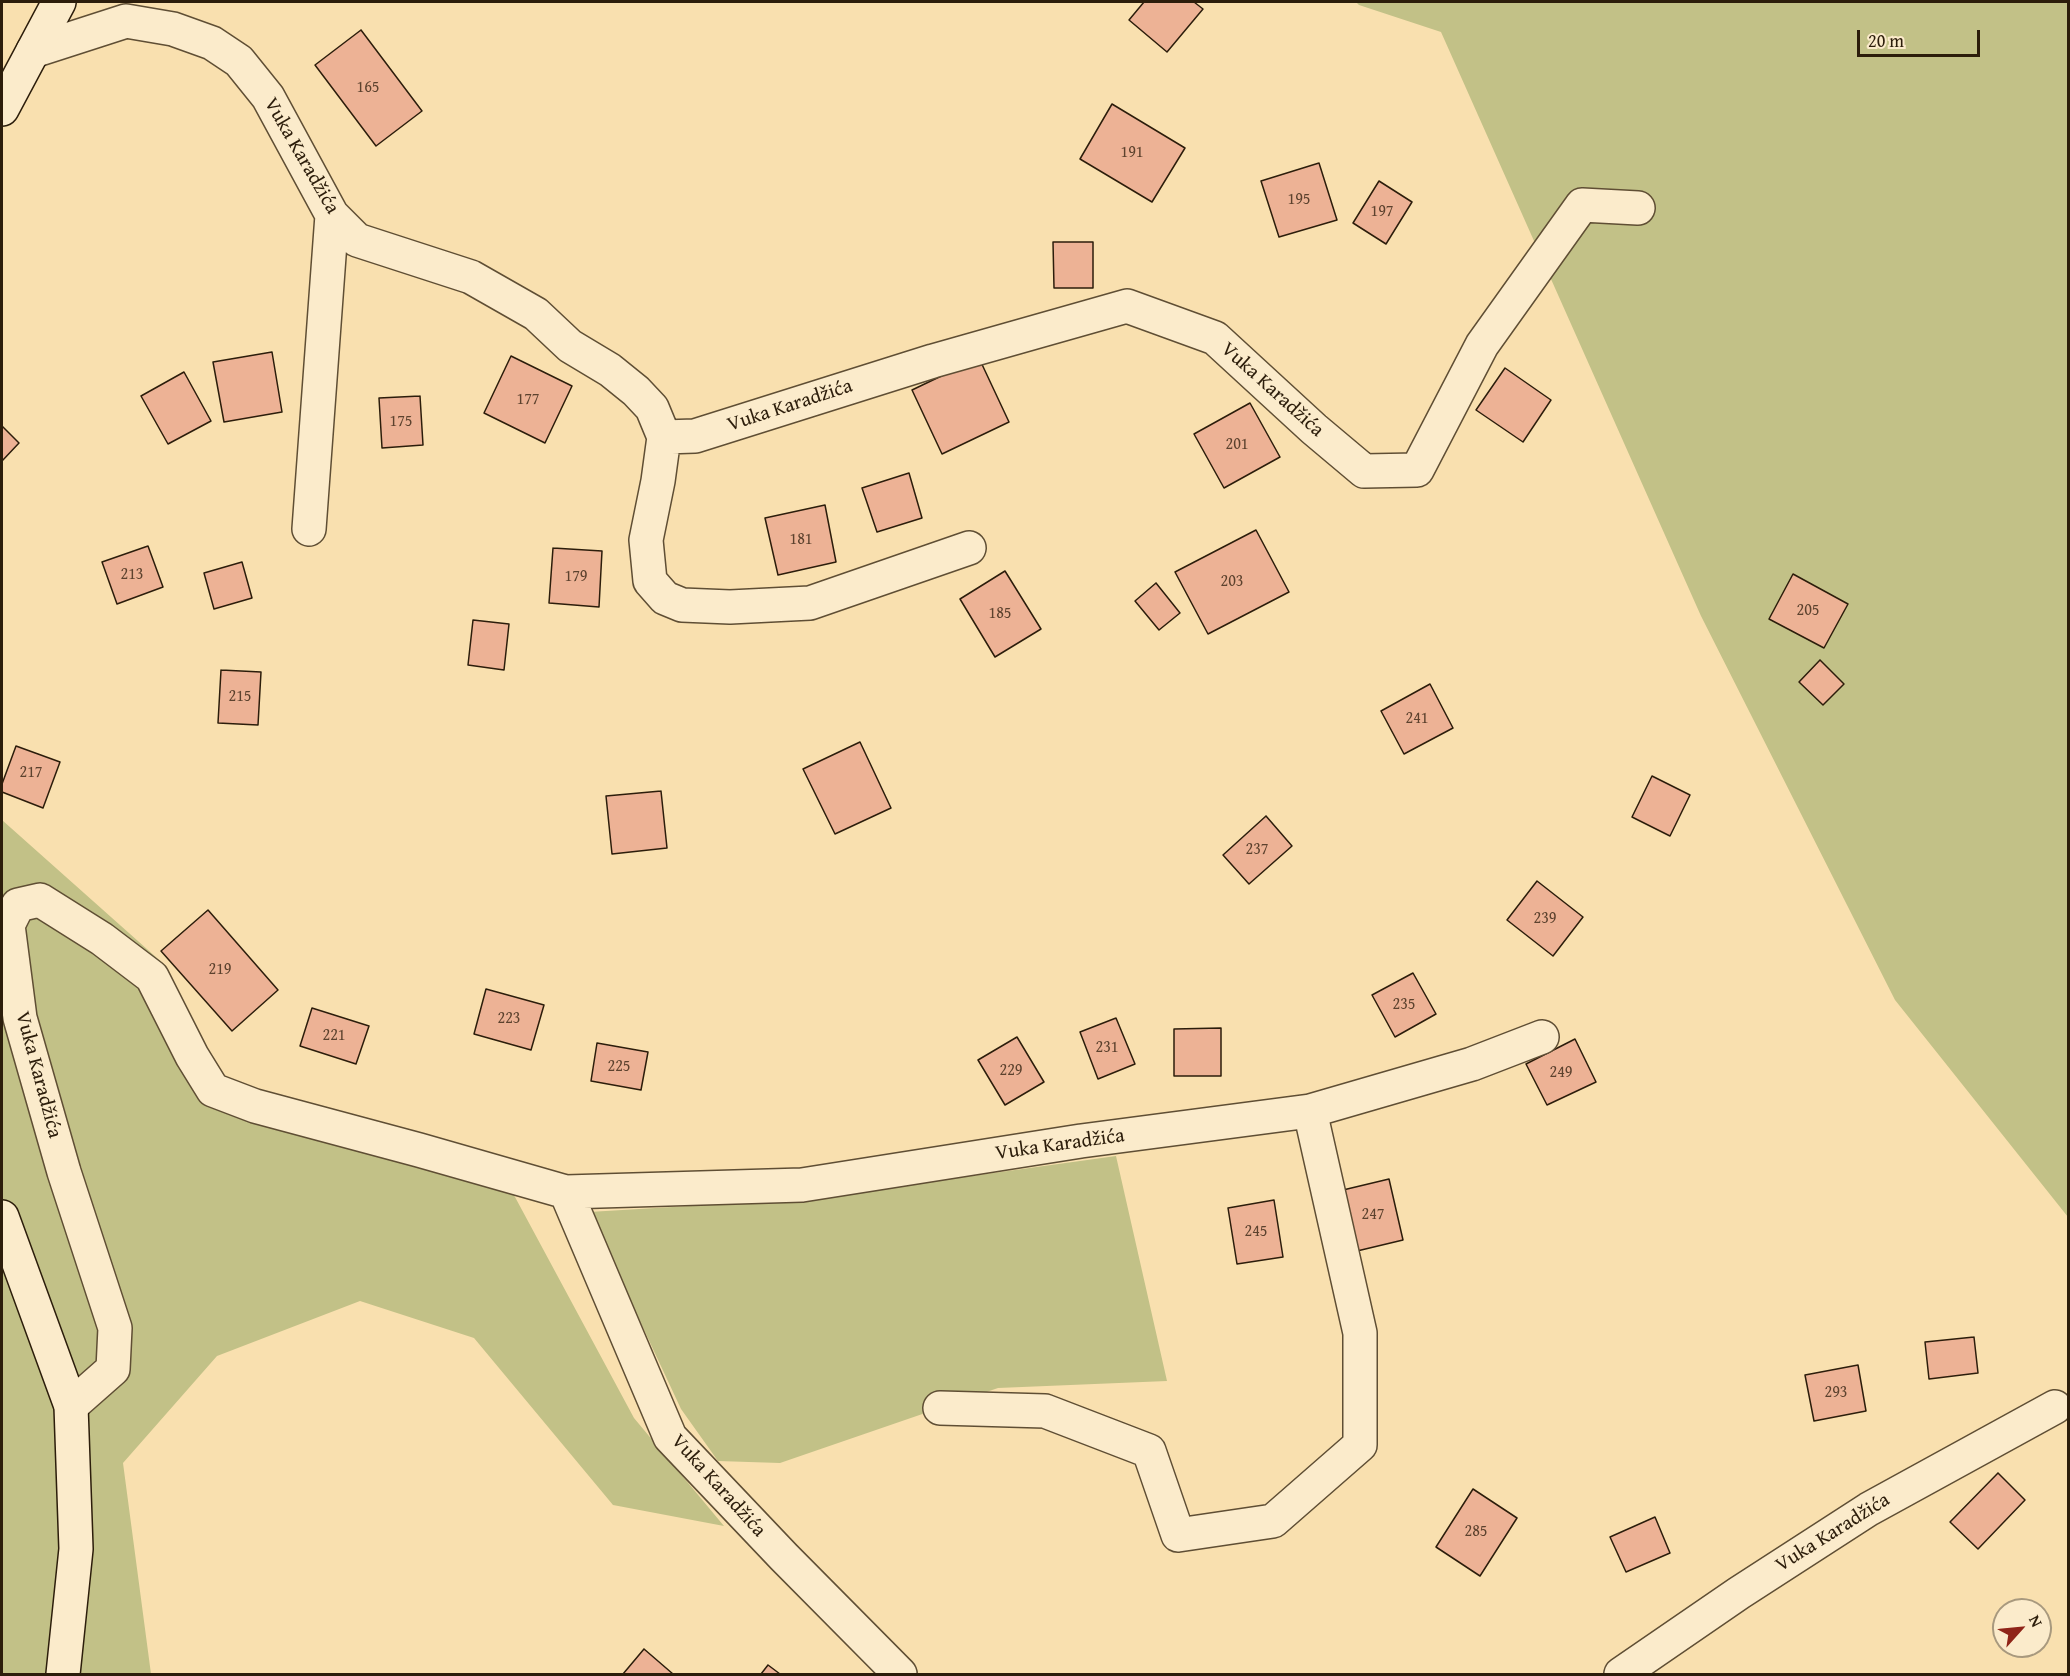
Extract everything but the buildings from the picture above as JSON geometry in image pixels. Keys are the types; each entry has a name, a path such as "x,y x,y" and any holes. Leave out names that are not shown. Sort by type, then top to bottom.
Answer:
{"street":[{"path":"2,109 59,2"},
{"name":"Vuka Karadžića","path":"33,51 126,21 173,28 212,43 238,61 268,97 333,216 357,240 471,277 536,314 570,346 610,370 636,391 652,408 664,437 695,436 933,361 1127,306 1215,338 1314,429 1364,471 1418,470 1482,345 1582,205 1638,208"},
{"path":"309,529 333,216"},
{"path":"664,437 646,540 650,581 665,598 682,605 730,607 810,603 969,548"},
{"name":"Vuka Karadžića","path":"71,1406 113,1369 115,1328 64,1172 20,1018 8,925 18,906 40,900 102,939 152,977 192,1056 213,1090 255,1106 566,1192 802,1185 1081,1141 1310,1111 1472,1064 1542,1037"},
{"path":"940,1408 1045,1412 1149,1451 1178,1535 1273,1521 1360,1445 1360,1333 1310,1111"},
{"name":"Vuka Karadžića","path":"566,1192 670,1437 900,1674"},
{"path":"2,1217 71,1406 76,1548 63,1674"},
{"name":"Vuka Karadžića","path":"1621,1674 1739,1593 1869,1509 2055,1407"}],"shaded area":[{"path":"1356,2 2068,2 2068,1217 1895,1000 1701,616 1441,32 1359,5"},
{"path":"2,820 166,966 205,1101 508,1184 634,1418 724,1526 613,1505 474,1338 360,1301 217,1356 123,1463 151,1674 2,1674"},
{"path":"1116,1156 1167,1381 998,1388 780,1463 718,1461 681,1409 589,1212 806,1199"}]}
